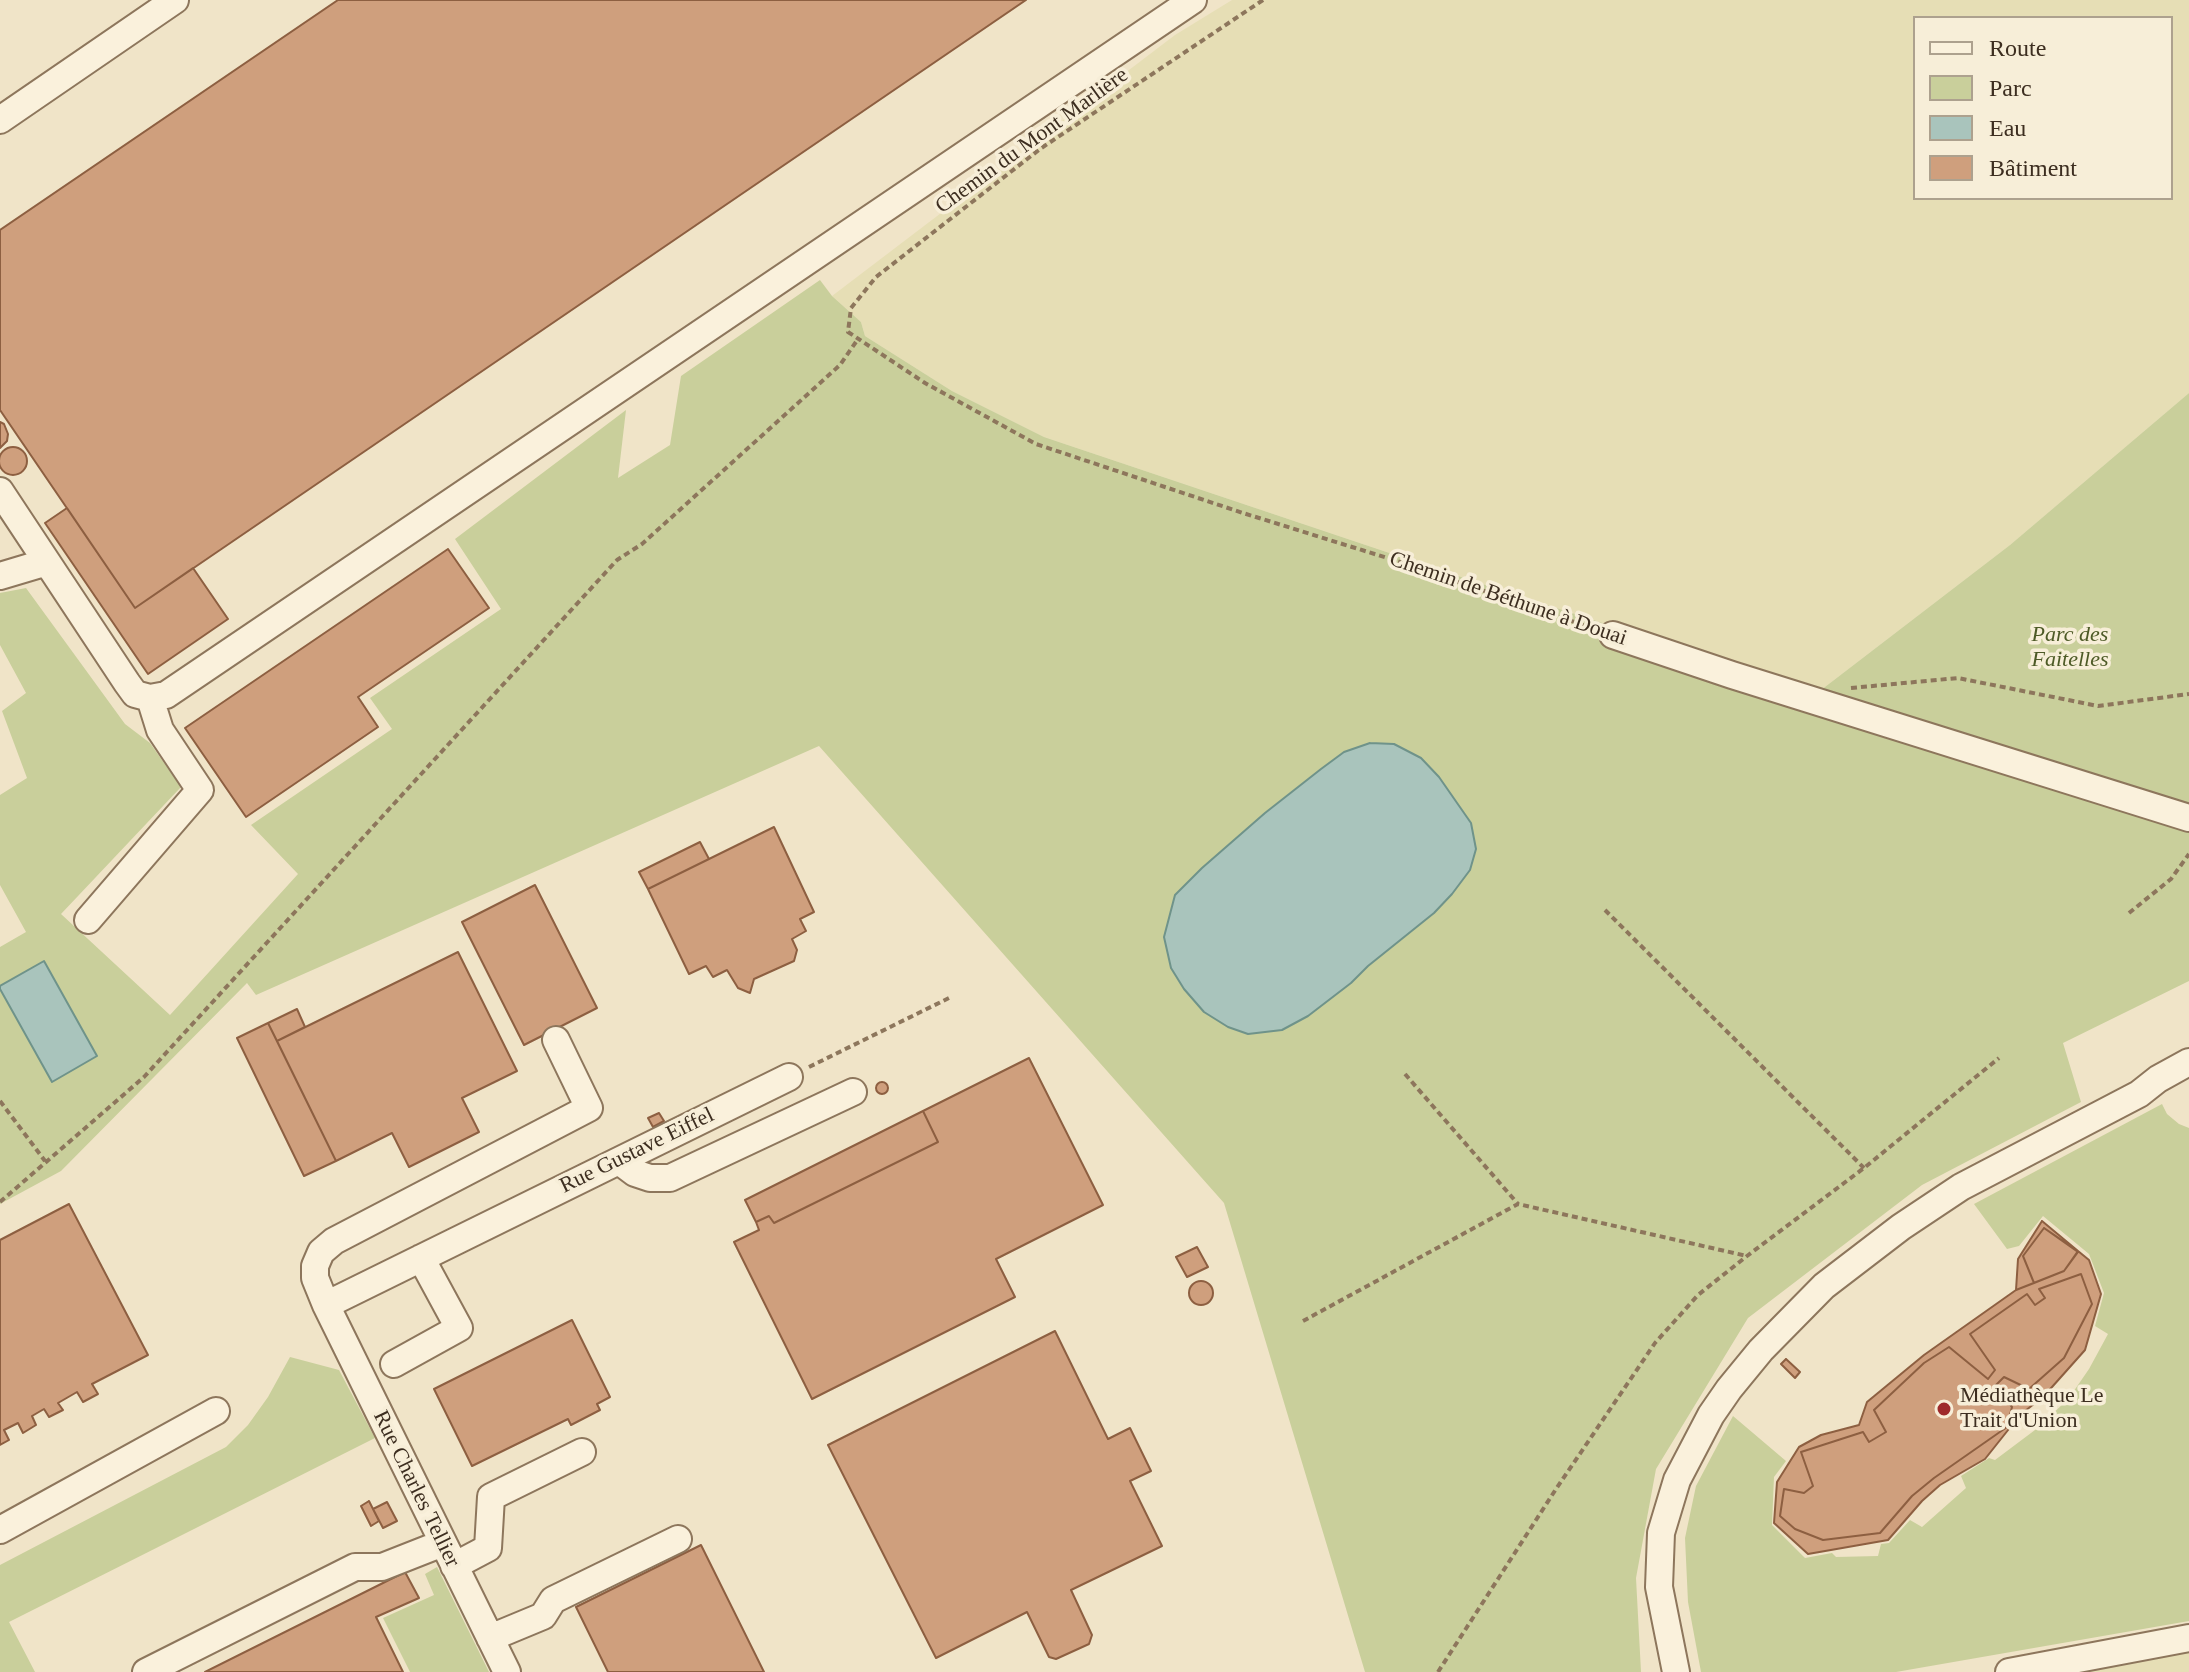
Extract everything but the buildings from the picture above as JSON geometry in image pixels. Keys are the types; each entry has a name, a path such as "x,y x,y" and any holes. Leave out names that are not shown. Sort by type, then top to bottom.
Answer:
{"street":[{"path":"0,120 175,0"},
{"path":"0,491 135,694 150,698 166,695 1193,0"},
{"path":"0,576 47,562"},
{"name":"Chemin de Béthune à Douai","path":"1613,635 2189,818"},
{"path":"88,920 200,790 160,730 150,698"},
{"name":"Rue Charles Tellier","path":"507,1672 326,1305 315,1278 315,1266 321,1252 334,1241 589,1108 556,1040"},
{"path":"1676,1672 1659,1587 1661,1533 1677,1480 1711,1415 1761,1350 1824,1286 1901,1227 1961,1187 2139,1094 2189,1062"},
{"name":"Rue Gustave Eiffel","path":"326,1305 789,1077"},
{"path":"619,1161 635,1173 650,1178 670,1178 853,1092"},
{"path":"394,1364 459,1328 421,1258"},
{"path":"0,1530 216,1411"},
{"path":"146,1672 355,1567 382,1567 488,1548 491,1497 582,1452"},
{"path":"490,1638 543,1616 553,1600 678,1539"},
{"path":"2009,1672 2189,1638"}],"path":[{"name":"Chemin du Mont Marlière","path":"848,332 851,308 876,277 1040,149 1263,0"},
{"name":"Chemin de Béthune à Douai","path":"848,332 925,383 1036,444 1613,635"},
{"path":"0,1202 144,1077 617,560 642,544 840,365 858,339"},
{"path":"1816,701 1826,692 1839,689 1958,678 2098,706 2189,694"},
{"path":"2129,913 2171,879 2189,854"},
{"path":"1605,910 1864,1168"},
{"path":"789,1077 949,998"},
{"path":"1438,1672 1655,1343 1698,1295 1864,1168 1999,1058"},
{"path":"1405,1074 1518,1204 1747,1256"},
{"path":"0,1101 45,1161"},
{"path":"1303,1321 1518,1204"}],"shaded area":[{"path":"1232,0 2189,0 2189,393 2010,545 1821,690 1732,665 1455,575 1044,437 952,391 865,336 861,322 832,296 1175,35"},
{"path":"2189,1638 2189,1672 2009,1672"}],"green space":[{"name":"Parc des Faitelles","path":"820,280 832,296 861,322 865,336 952,391 1044,437 1455,575 1732,665 1821,690 2010,545 2189,393 2189,981 2063,1043 2081,1102 1922,1185 1748,1318 1656,1469 1636,1578 1641,1672 1365,1672 1224,1203 819,746 256,995 247,983 61,1171 0,1204 0,947 26,932 0,885 0,795 27,778 2,711 26,693 0,645 0,593 26,588 125,724 150,743 181,787 61,914 170,1015 298,874 251,825 392,729 370,698 501,609 455,539 626,410 618,478 670,445 681,376"},
{"path":"2162,1104 2167,1114 2189,1128 2189,1621 1896,1672 1701,1672 1688,1602 1685,1538 1696,1486 1733,1416 1786,1461 1774,1477 1772,1525 1805,1558 1832,1553 1836,1557 1878,1556 1881,1544 1889,1543 1910,1520 1922,1527 1966,1488 1961,1476 1989,1458 1995,1460 2039,1427 2069,1398 2108,1334 2095,1326 2104,1293 2089,1254 2043,1216 2019,1246 2007,1249 1974,1204"},
{"path":"290,1357 339,1370 375,1438 9,1622 35,1672 0,1672 0,1565 226,1447 248,1425 268,1397"},
{"path":"437,1567 489,1672 410,1672 383,1618 434,1595 425,1574"}],"water":[{"path":"1370,743 1394,744 1421,758 1439,777 1471,823 1476,849 1470,870 1434,913 1308,1016 1282,1030 1248,1034 1228,1027 1204,1012 1171,968 1164,937 1175,895 1265,813 1321,769 1344,752"},
{"path":"44,961 97,1056 52,1082 0,989 0,986"}],"place":[{"name":"Médiathèque Le Trait d'Union","path":"1944,1409"}]}
